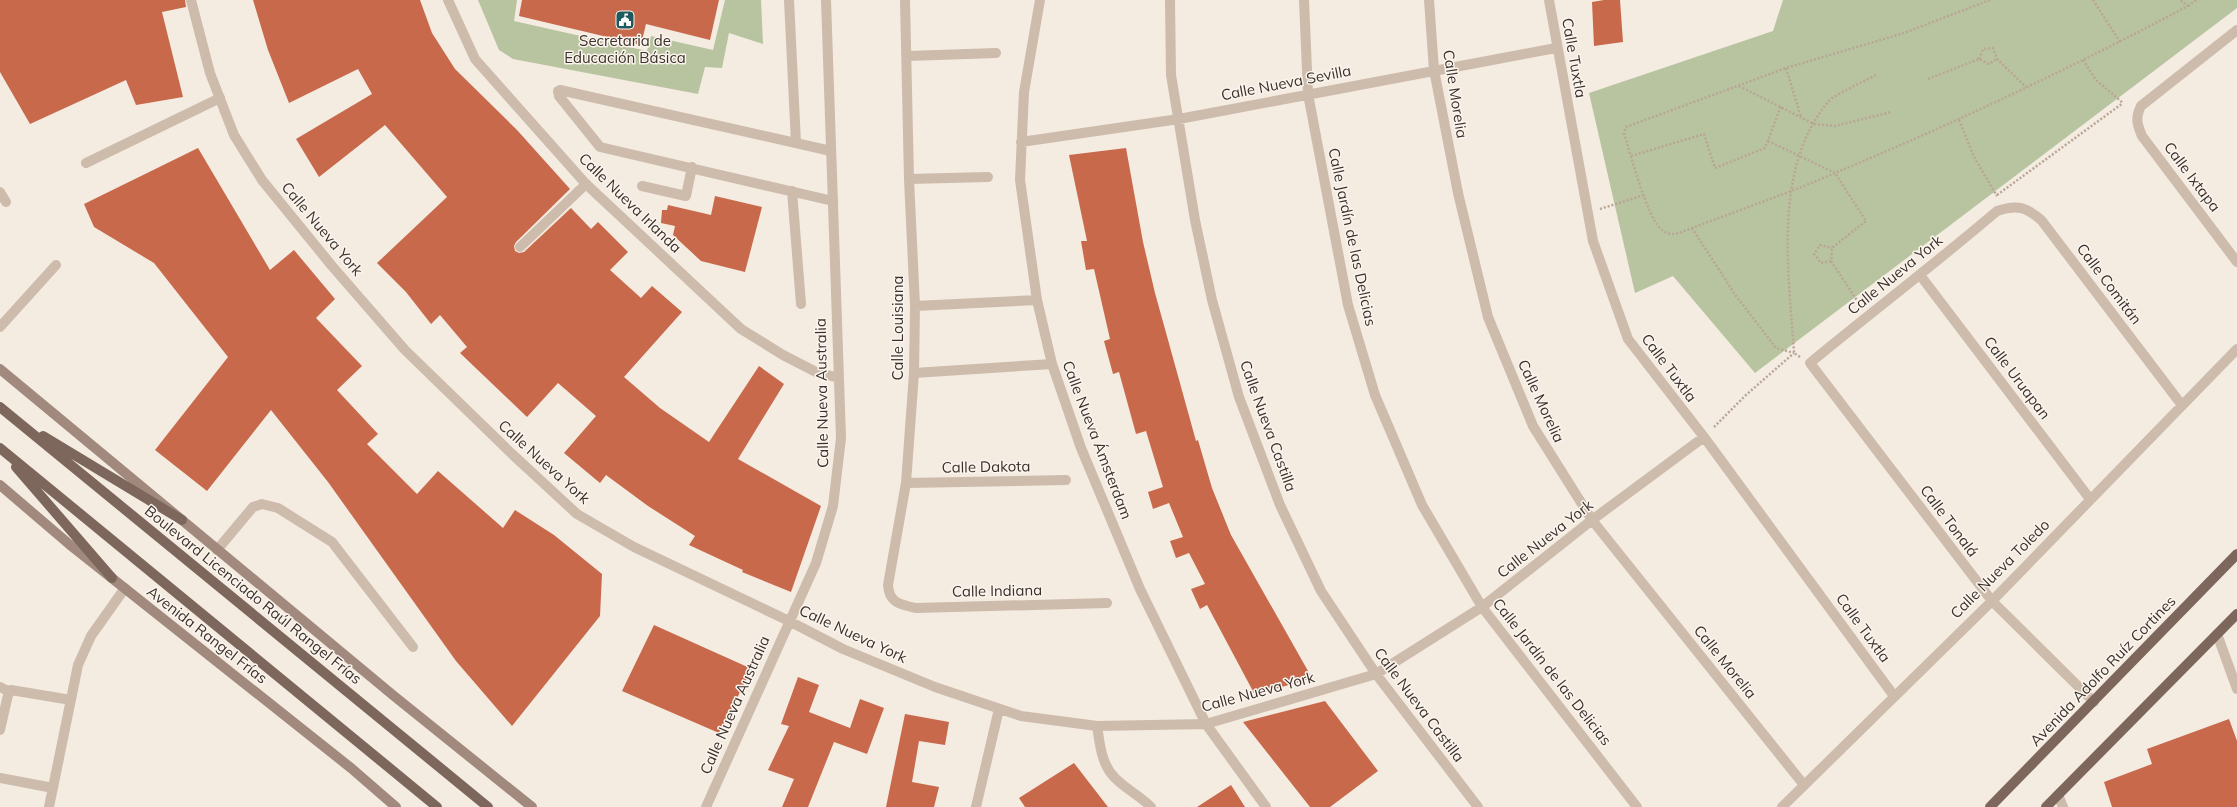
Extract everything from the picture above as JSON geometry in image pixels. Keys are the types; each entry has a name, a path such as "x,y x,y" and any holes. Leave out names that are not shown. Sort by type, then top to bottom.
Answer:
{"main road":[{"path":"0,369 217,550 532,807"},
{"name":"Boulevard Licenciado Raúl Rangel Frías","path":"0,407 488,807"},
{"path":"12,417 182,520"},
{"path":"0,449 112,578"},
{"path":"0,449 437,807"},
{"name":"Avenida Rangel Frías","path":"0,485 112,578 351,768 396,807"},
{"name":"Avenida Adolfo Ruíz Cortines","path":"1990,807 2237,554"},
{"path":"2046,807 2237,614"}],"street":[{"name":"Calle Nueva York","path":"191,0 210,73 234,135 262,180 332,266 405,350 517,459 577,514 634,547 789,621 843,649 935,687 1021,716 1097,726 1206,724 1376,674 1482,607 1592,520 1704,437"},
{"name":"Calle Nueva Irlanda","path":"448,0 475,59 586,184 741,329 783,355 816,372 839,378"},
{"path":"789,0 796,144"},
{"name":"Calle Nueva Australia","path":"706,807 816,563 833,506 840,438 826,0"},
{"name":"Calle Louisiana","path":"890,597 888,585 906,483 914,373 915,306 909,179 908,56 905,0"},
{"name":"Calle Nueva Ámsterdam","path":"1040,0 1024,92 1020,180 1037,300 1052,364 1081,448 1140,589 1206,724 1266,807"},
{"name":"Calle Nueva Castilla","path":"1170,0 1171,75 1198,234 1212,300 1239,397 1280,505 1321,591 1376,674 1478,807"},
{"name":"Calle Jardín de las Delicias","path":"1304,0 1308,94 1348,305 1375,395 1422,505 1482,607 1638,807"},
{"name":"Calle Morelia","path":"1429,0 1434,70 1458,193 1488,317 1533,426 1592,520 1804,785"},
{"name":"Calle Tuxtla","path":"1549,0 1556,48 1593,241 1628,339 1704,437 1894,696"},
{"path":"2141,106 2236,34"},
{"name":"Calle Nueva Sevilla","path":"1021,142 1178,119 1556,48"},
{"path":"908,56 996,53"},
{"path":"831,151 559,90 559,96 598,146 833,201"},
{"path":"86,163 220,98"},
{"name":"Calle Ixtapa","path":"2141,106 2136,115 2137,125 2142,136 2237,262"},
{"path":"642,186 686,196 692,167"},
{"path":"909,179 988,177"},
{"path":"520,248 586,184"},
{"path":"792,191 801,304"},
{"path":"0,192 6,202"},
{"name":"Calle Comitán","path":"1997,211 2009,207 2022,207 2032,212 2042,221 2181,404"},
{"name":"Calle Nueva York","path":"1810,363 1997,211"},
{"path":"0,327 56,264"},
{"name":"Calle Uruapan","path":"1920,275 2090,499"},
{"path":"915,306 1037,300"},
{"name":"Calle Nueva Toledo","path":"1782,807 1992,601 2181,404 2237,349"},
{"name":"Calle Tonalá","path":"1810,363 1992,601 2094,702"},
{"path":"914,373 1052,364"},
{"name":"Calle Dakota","path":"906,483 1066,480"},
{"path":"217,550 253,507 262,504 278,508 332,542 413,647"},
{"path":"49,807 78,665 91,636 125,588"},
{"name":"Calle Indiana","path":"890,597 893,601 903,606 916,608 1107,603"},
{"path":"2217,634 2237,689"},
{"path":"0,687 10,692 15,690 71,700"},
{"path":"0,730 10,692"},
{"path":"976,807 998,708"},
{"path":"1097,726 1102,756 1107,767 1114,777 1147,806"},
{"path":"0,778 53,788"},
{"path":"2058,795 2063,807"}],"path":[{"path":"1990,0 1904,33 1786,68 1626,127 1624,134 1631,156 1644,195 1659,227 1666,233 1673,235 1835,173 1959,120 2120,42 2188,6 2196,0"},
{"path":"2093,0 2120,42"},
{"path":"2180,0 2188,6"},
{"path":"1928,79 1979,59 1983,49 1993,48 1997,59 2026,87"},
{"path":"1979,59 1989,64 1997,59"},
{"path":"2083,60 2096,80 2123,103 2141,106"},
{"path":"1786,68 1801,117"},
{"path":"1794,353 1787,243 1792,190 1798,156 1814,124 1829,101 1876,75"},
{"path":"1738,86 1781,106 1814,124 1835,126 1891,112"},
{"path":"1996,195 2123,103"},
{"path":"1631,156 1704,134 1715,168 1765,148 1781,106"},
{"path":"1959,120 1974,157 1996,195 2009,207"},
{"path":"1768,141 1835,173 1866,221 1832,248 1831,261 1868,315"},
{"path":"1588,212 1644,195"},
{"path":"1692,228 1736,296 1776,348 1794,353 1810,363"},
{"path":"1831,261 1821,263 1814,254 1820,245 1832,248"},
{"path":"1704,437 1746,395 1794,353"}],"green space":[{"path":"478,0 517,0 514,21 647,51 651,36 713,50 725,0 761,0 763,44 729,33 722,68 705,67 698,94 513,59 499,50"},
{"path":"1783,0 2237,0 2237,8 1755,373 1673,276 1635,293 1589,93 1773,31"}],"building":[{"path":"0,0 185,0 186,7 162,12 183,97 136,105 126,80 30,124 0,72"},
{"path":"253,0 420,0 432,33 455,69 517,130 570,189 516,242 514,246 515,251 519,253 524,252 571,208 591,229 598,222 628,252 610,270 641,298 652,286 682,312 624,377 660,408 709,442 759,366 784,384 738,459 821,506 791,592 742,572 743,570 689,545 695,536 648,506 606,475 600,483 564,453 596,416 558,383 527,417 460,353 467,347 440,315 431,324 406,292 377,263 447,197 385,125 319,177 296,139 372,94 358,69 289,103 268,50"},
{"name":"Secretaria de Educación Básica","path":"522,0 719,0 710,40 646,24 641,45 519,16"},
{"path":"1620,0 1623,42 1594,46 1592,2"},
{"path":"198,148 270,270 294,250 335,299 316,318 362,366 337,390 378,434 367,444 417,494 438,471 503,528 515,510 554,535 602,574 600,616 512,726 456,661 328,482 271,410 207,491 155,450 228,357 154,263 94,227 84,204"},
{"path":"1126,148 1143,242 1155,293 1196,441 1198,440 1212,488 1231,535 1312,678 1255,695 1207,605 1200,609 1191,589 1205,584 1189,553 1176,558 1170,541 1183,537 1169,503 1153,509 1148,492 1163,487 1146,431 1136,434 1119,372 1113,374 1104,341 1110,339 1094,269 1086,270 1081,241 1087,241 1069,155"},
{"path":"715,196 762,207 745,272 701,261 673,235 675,226 661,223 662,210 667,210 668,205 711,215"},
{"path":"654,625 752,669 719,733 622,691"},
{"path":"798,677 819,685 809,712 850,728 860,699 884,708 867,754 834,742 808,807 782,807 794,779 768,770 789,726 781,724"},
{"path":"1325,701 1378,771 1330,807 1310,807 1243,722"},
{"path":"905,714 949,722 945,745 919,741 912,782 939,787 934,807 886,807"},
{"path":"2229,719 2237,741 2237,807 2112,807 2104,782 2152,764 2147,749"},
{"path":"1074,763 1108,807 1025,807 1019,798"},
{"path":"1231,785 1245,807 1197,807"}],"place":[{"name":"Secretaria de Educación Básica","path":"625,20"}]}
